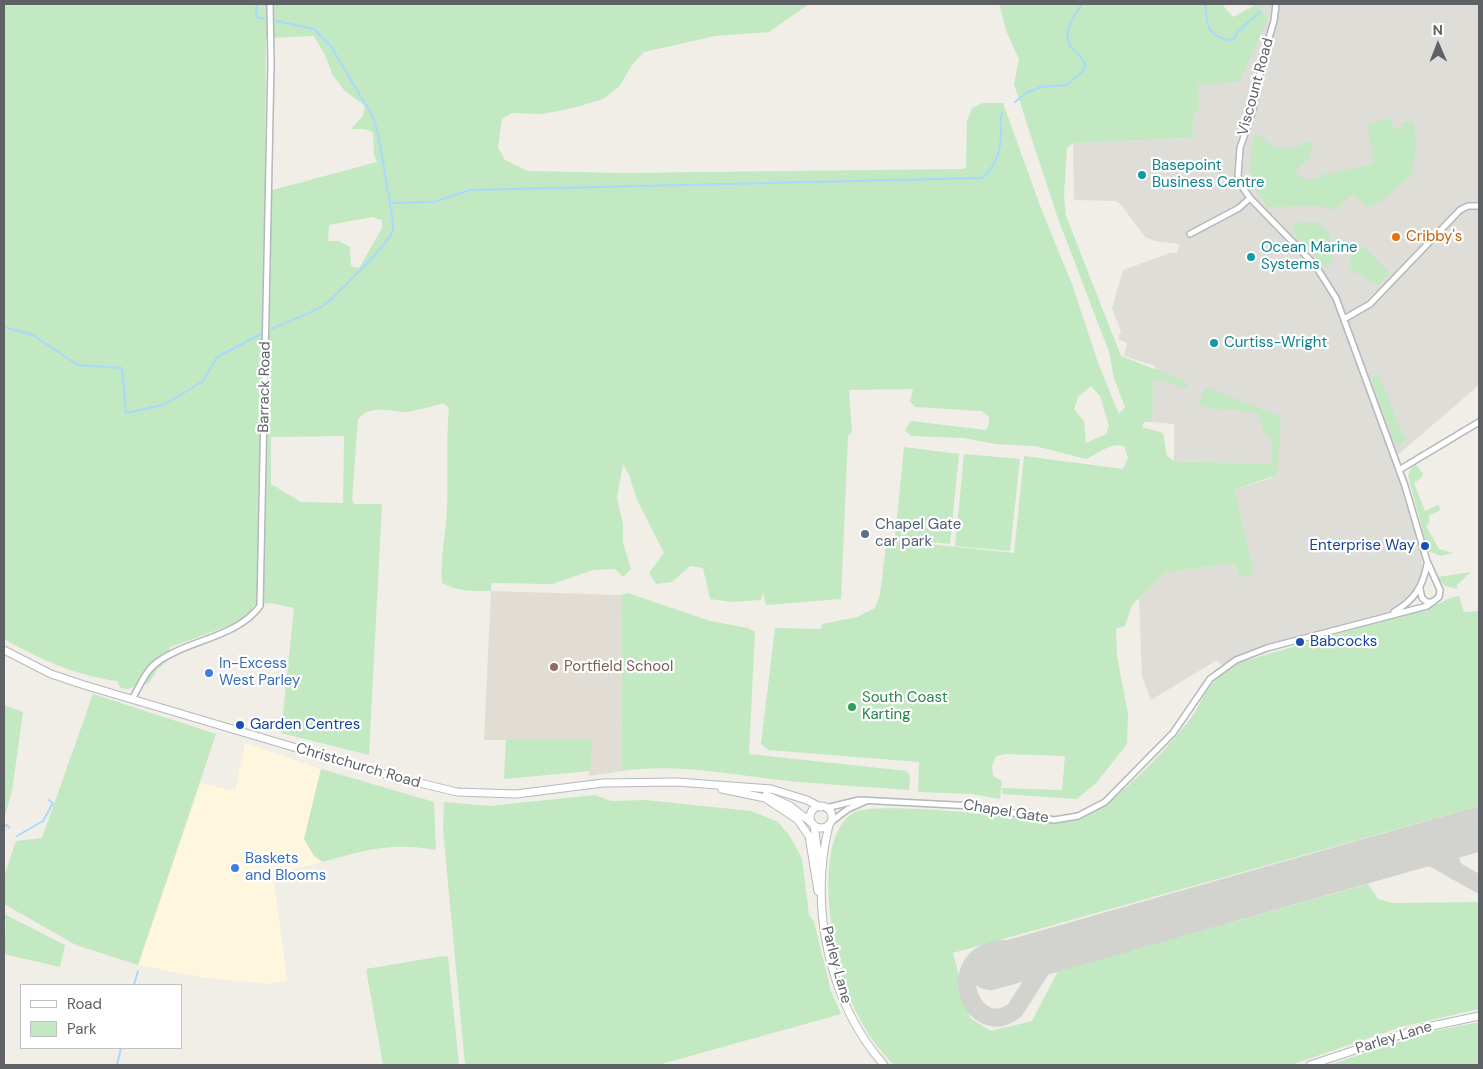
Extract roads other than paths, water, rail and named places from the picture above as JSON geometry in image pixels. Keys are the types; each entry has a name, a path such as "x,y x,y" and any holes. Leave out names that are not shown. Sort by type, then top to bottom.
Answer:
{"main road":[{"name":"Christchurch Road","path":"4,650 51,674 391,776 457,792 516,794 603,783 641,781 771,789 823,807"},
{"path":"712,785 765,798 797,819 809,836 820,904"},
{"name":"Christchurch Road","path":"727,786 772,796 790,806 813,824"},
{"path":"823,807 831,813 830,823 820,828 813,824 812,813 823,807"},
{"name":"Parley Lane","path":"830,823 820,904 830,958 843,1000 864,1039 884,1065"},
{"name":"Parley Lane","path":"813,824 821,885"},
{"name":"Parley Lane","path":"1310,1065 1418,1029 1479,1016"}],"street":[{"name":"Barrack Road","path":"132,699 146,673 157,661 182,648 242,624 260,606 271,64 270,4"},
{"name":"Viscount Road","path":"1250,198 1241,185 1238,176 1239,155 1252,113 1263,58 1274,21 1276,4"},
{"path":"1190,234 1239,208 1250,198 1315,264 1336,298 1399,470 1427,561 1440,594 1427,606 1388,616"},
{"path":"1344,319 1370,304 1460,210 1468,206 1479,206"},
{"path":"1399,470 1479,422"},
{"path":"1427,561 1420,595 1424,600 1433,602"},
{"path":"1388,616 1406,605 1421,587 1428,582 1436,584"},
{"name":"Chapel Gate","path":"823,807 852,800 869,800 973,806 1001,810 1038,819 1067,818 1088,812 1104,802 1179,726 1210,679 1236,660 1267,648 1388,616"},
{"name":"Chapel Gate","path":"830,823 848,809 869,800"}],"waterway":[{"path":"257,4 256,17 265,19"},
{"path":"1015,102 1026,93 1041,87 1067,85 1084,70 1084,62 1072,48 1067,37 1070,25 1082,4"},
{"path":"1205,4 1207,20 1212,32 1228,40 1234,39 1237,32 1260,12"},
{"path":"276,21 314,29 330,45 373,117 378,133 390,203"},
{"path":"272,329 324,305 371,259 392,233 393,222 390,203 434,202 470,190 982,178 991,169 999,152 1002,113"},
{"path":"4,327 33,335 78,365 122,368 126,413 163,405 182,394 203,381 217,357 261,334"},
{"path":"17,836 43,821 53,803 49,800"},
{"path":"4,826 7,825 9,828"},
{"path":"134,984 138,971"},
{"path":"117,1065 121,1049"}],"place":[{"name":"Basepoint Business Centre","path":"1142,175"},
{"name":"Cribby's","path":"1396,237"},
{"name":"Ocean Marine Systems","path":"1251,257"},
{"name":"Curtiss-Wright","path":"1214,343"},
{"name":"Chapel Gate car park","path":"865,534"},
{"name":"Enterprise Way","path":"1425,546"},
{"name":"Babcocks","path":"1300,642"},
{"name":"Portfield School","path":"554,667"},
{"name":"In-Excess West Parley","path":"209,673"},
{"name":"South Coast Karting","path":"852,707"},
{"name":"Garden Centres","path":"240,725"},
{"name":"Baskets and Blooms","path":"235,868"}]}
